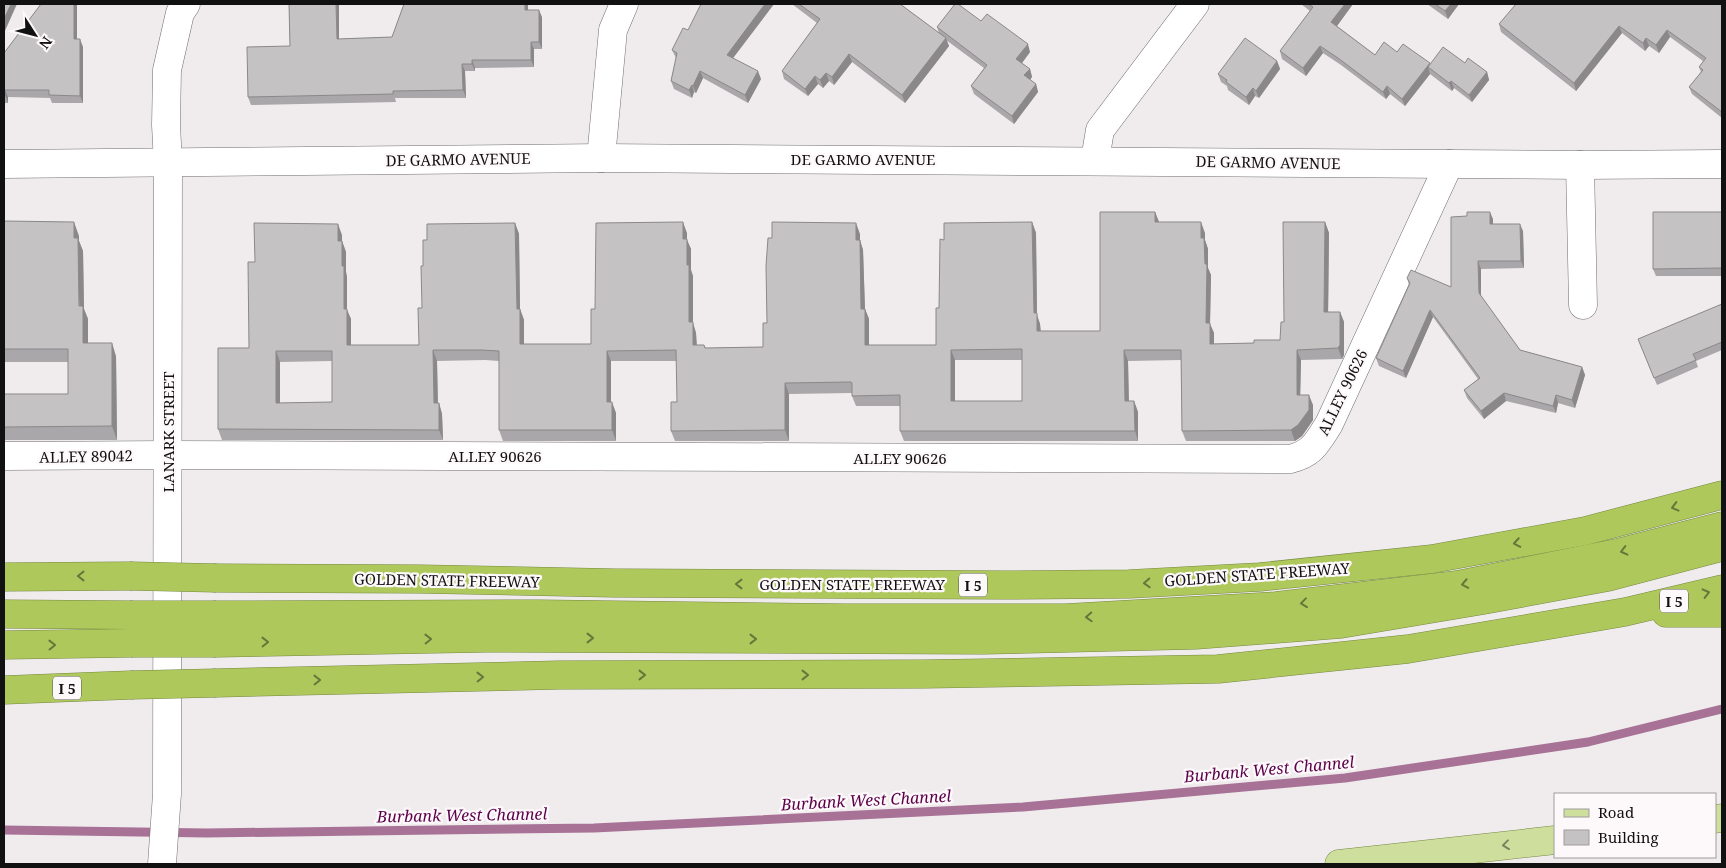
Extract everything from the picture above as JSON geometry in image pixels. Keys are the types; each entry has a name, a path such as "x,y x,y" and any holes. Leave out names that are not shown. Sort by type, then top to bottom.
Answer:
{"highway":[{"name":"GOLDEN STATE FREEWAY","path":"4,576 409,579 624,583 1129,584 1260,577 1432,559 1585,531 1722,495"},
{"path":"4,614 538,614 844,618 1066,618 1266,607 1457,585 1617,553 1722,526"},
{"path":"4,646 486,638 983,640 1195,635 1341,624 1474,602 1608,577 1722,547"},
{"name":"I 5","path":"4,690 131,685 549,675 924,674 1218,669 1408,649 1625,612 1722,589"},
{"path":"1625,612 1722,613"}],"main road":[{"path":"1339,864 1554,840"}],"street":[{"name":"LANARK STREET","path":"162,864 167,794 168,163 166,70 180,13 186,4"},
{"path":"601,158 613,30 624,4"},
{"path":"1095,160 1100,130 1196,4"},
{"name":"DE GARMO AVENUE","path":"4,164 601,158 1095,160 1580,165 1722,164"},
{"name":"ALLEY 90626","path":"168,455 1290,459 1303,456 1316,444 1328,424 1449,164"},
{"path":"1580,165 1583,305"},
{"name":"ALLEY 89042","path":"4,456 168,455"}],"building":[{"path":"4,4 11,4 4,19"},
{"path":"41,4 74,4 74,39 80,39 80,96 49,95 49,90 5,90 4,95 4,53"},
{"path":"289,4 336,4 337,39 392,37 404,4 525,4 525,10 539,10 539,42 531,42 531,60 472,60 472,64 462,64 463,90 393,91 393,94 248,97 247,47 290,46"},
{"path":"701,4 765,4 727,55 758,71 745,95 700,71 689,90 671,81 677,53 672,50 683,28 688,30"},
{"path":"799,4 900,4 946,38 902,95 849,54 832,77 826,73 820,80 815,76 805,89 782,71 820,19"},
{"path":"955,4 958,4 981,21 987,14 1028,44 1016,59 1030,69 1024,75 1036,84 1012,116 971,86 987,65 937,27"},
{"path":"1308,4 1345,4 1331,22 1375,55 1384,42 1397,52 1403,44 1430,63 1402,99 1387,86 1383,92 1320,46 1303,68 1280,51 1313,7"},
{"path":"1435,4 1451,4 1445,11"},
{"path":"1516,4 1722,4 1722,112 1689,87 1703,70 1699,67 1706,58 1667,30 1656,45 1646,38 1643,43 1619,26 1574,83 1499,24"},
{"path":"1245,38 1277,61 1256,91 1253,88 1246,97 1218,74"},
{"path":"1443,47 1465,63 1468,58 1487,72 1469,95 1428,67"},
{"path":"1100,212 1155,212 1155,222 1201,222 1201,238 1204,238 1205,264 1207,264 1206,323 1210,323 1210,344 1254,343 1254,340 1280,340 1281,322 1284,322 1283,222 1325,222 1324,312 1340,312 1340,345 1338,348 1297,350 1297,395 1309,395 1309,410 1298,425 1291,430 1182,431 1181,350 1124,350 1125,401 1134,401 1135,431 900,431 900,395 852,396 851,382 785,383 785,430 671,431 671,402 677,402 676,350 607,351 607,402 612,402 612,430 499,430 499,351 481,350 433,350 434,403 439,403 439,430 218,429 218,348 249,348 248,262 255,262 254,223 338,224 338,241 342,241 342,266 344,266 344,309 347,309 347,345 419,345 418,308 422,308 421,266 423,266 423,240 427,240 427,224 515,223 517,309 520,309 520,344 591,344 591,309 595,309 596,223 683,222 683,239 687,239 689,322 693,322 693,345 704,345 705,348 763,347 763,323 767,323 766,266 768,238 772,238 772,222 856,223 856,240 860,240 861,309 865,309 865,345 936,345 936,308 939,308 940,239 944,240 944,223 1032,222 1034,313 1037,313 1037,331 1100,331","holes":["1022,349 1022,401 951,401 951,350","276,351 332,351 332,402 276,403"]},
{"path":"1467,212 1490,212 1490,224 1520,224 1521,261 1478,261 1479,293 1520,350 1582,367 1572,400 1556,395 1553,406 1504,393 1481,411 1464,390 1480,378 1430,310 1403,371 1376,358 1410,283 1407,278 1411,270 1451,287 1451,217 1467,216"},
{"path":"1653,212 1722,212 1722,268 1653,269"},
{"path":"4,221 74,222 74,238 78,238 79,306 83,306 83,343 112,343 112,426 4,427 4,394 68,394 68,349 4,349"},
{"path":"1722,304 1722,342 1693,354 1696,360 1654,378 1638,339"}],"waterway":[{"name":"Burbank West Channel","path":"4,830 207,833 594,828 1023,807 1345,778 1588,742 1722,709"}]}
